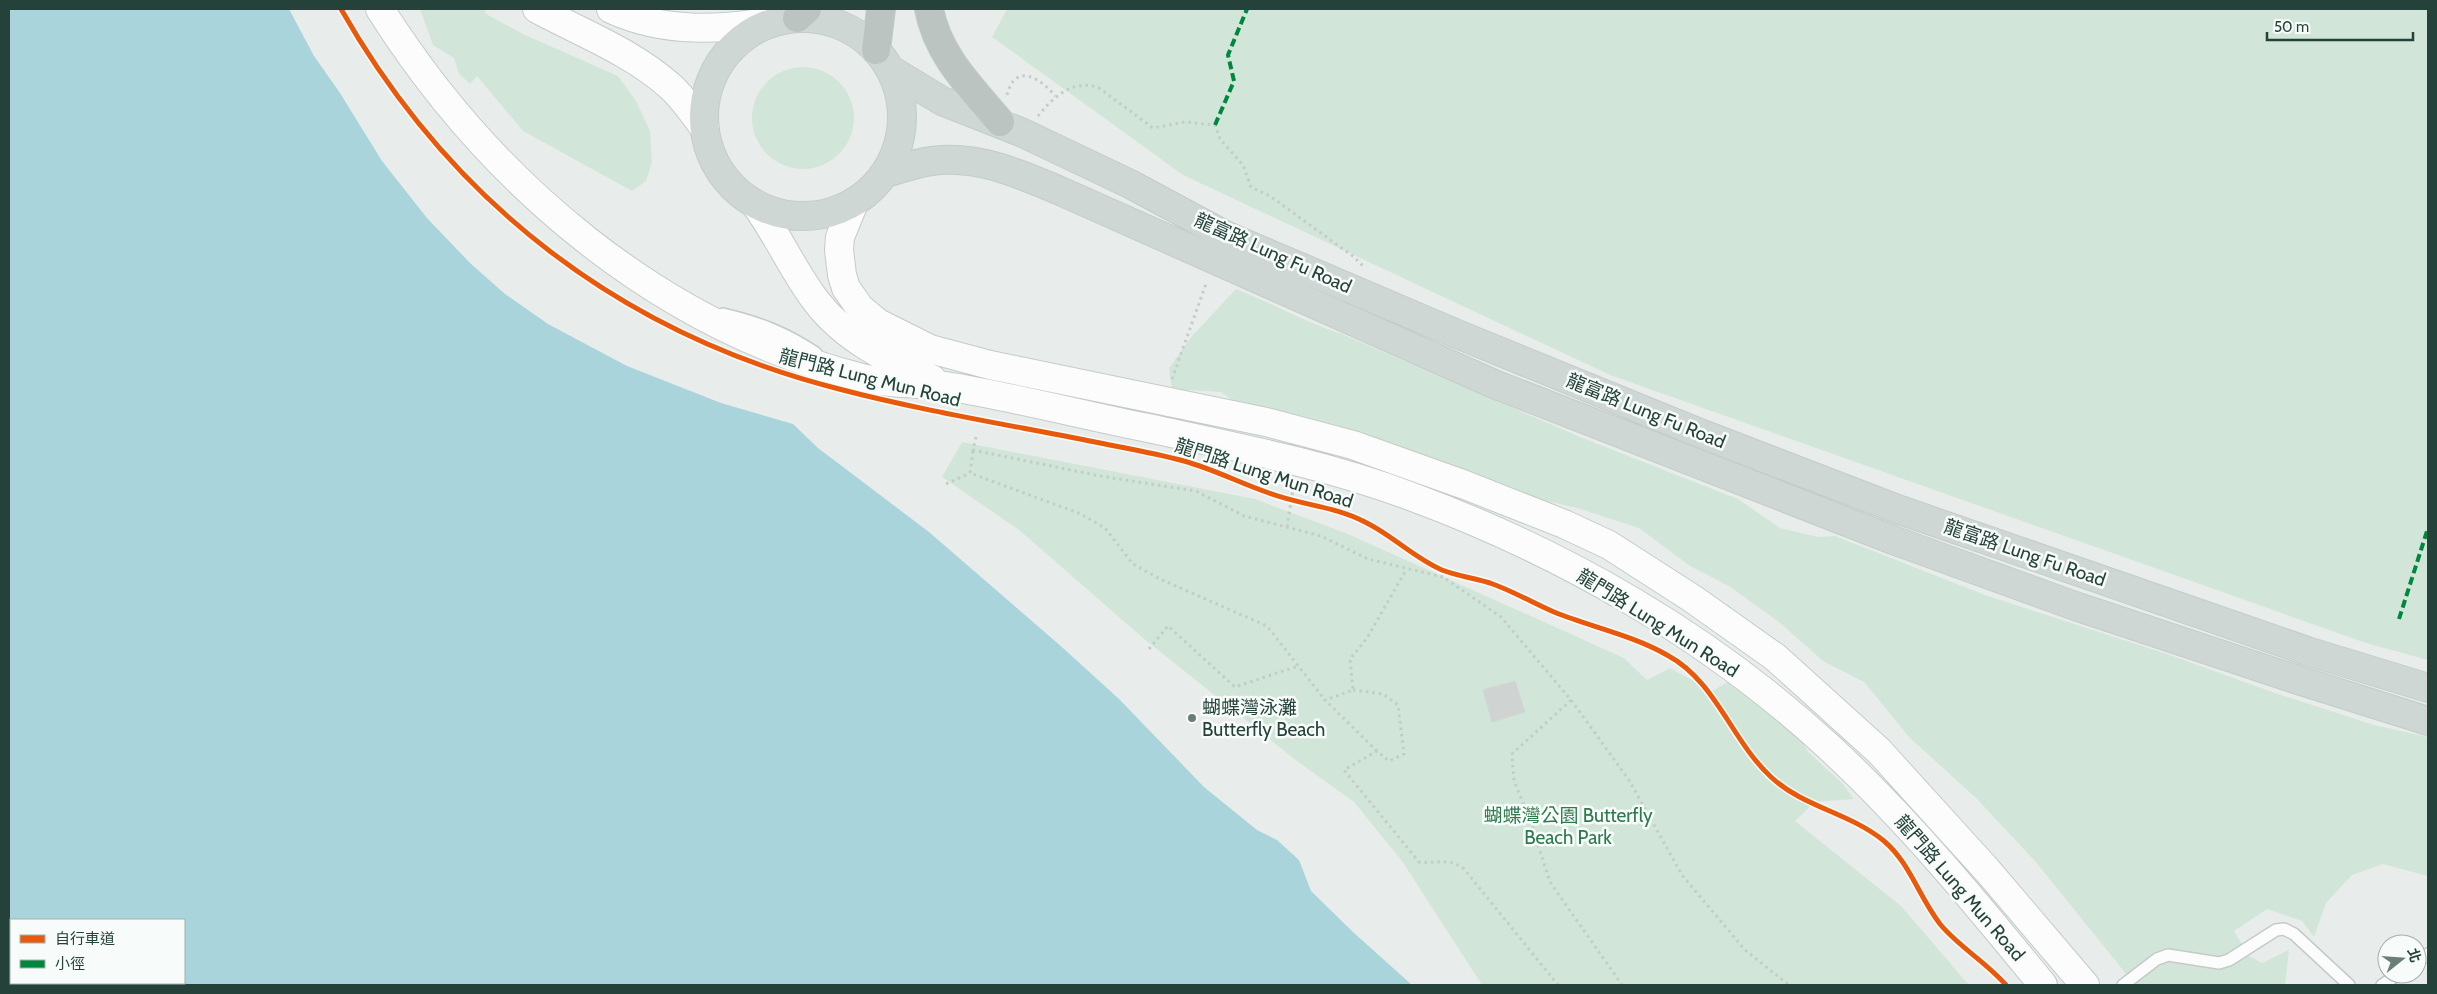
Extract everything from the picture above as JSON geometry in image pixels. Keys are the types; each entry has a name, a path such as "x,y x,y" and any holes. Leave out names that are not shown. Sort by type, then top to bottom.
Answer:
{"highway":[{"path":"881,9 883,60"},
{"path":"929,9 935,32 946,56 1002,111"}],"main road":[{"name":"龍門路 Lung Mun Road","path":"380,9 458,118 517,181 547,208 601,250 686,306 766,345 846,374 870,380 946,386 1252,450 1363,480 1412,496 1472,522 1554,559 1620,594 1681,633 1748,680 1826,744 1862,778 1930,850 2043,985"},
{"path":"537,9 620,51 650,70 684,100 705,129"},
{"name":"龍富路 Lung Fu Road","path":"611,9 649,22 692,29 730,28 794,16 834,22 852,30 883,60 942,101 1002,111 1130,184 1225,235 1457,334 1697,432 1900,510 2307,651 2428,688"},
{"name":"龍富路 Lung Fu Road","path":"794,16 752,29 734,44 719,64 710,81 705,99 705,129 711,155 720,172 732,187 755,204 770,212 800,217 819,216 854,203 869,192 884,174 892,162 899,144 902,126 902,106 898,88 883,60"},
{"name":"龍富路 Lung Fu Road","path":"884,174 912,165 952,160 988,164 1007,170 1058,190 1494,384 1893,540 2084,609 2428,721"},
{"name":"龍富路 Lung Fu Road","path":"854,203 840,237 838,250 842,275 853,300 873,319 894,332 952,356"},
{"path":"755,204 772,226 807,289 837,325 869,348 946,386"},
{"name":"龍門路 Lung Mun Road","path":"952,356 1216,411 1345,443 1465,485 1564,524 1609,545 1693,599 1775,657 1879,752 1987,870 2085,985"}],"lane":[{"path":"2123,985 2157,959 2168,955 2218,963 2229,960 2276,930 2284,929 2294,934 2348,985"}],"path":[{"path":"1002,111 1009,87 1023,76 1032,76 1047,86 1055,96"},
{"path":"1042,110 1055,96 1089,84 1099,88 1153,128 1185,122 1215,125 1220,139 1243,165 1251,187 1270,196 1354,257 1366,269 1362,277"},
{"path":"1169,386 1208,276"},
{"path":"970,473 976,437"},
{"path":"973,450 1100,476 1196,491 1244,516 1321,536 1368,559 1406,570 1443,577 1501,617 1571,700 1629,780 1682,875 1745,950 1789,985"},
{"path":"946,484 970,473 1081,514 1105,528 1133,564 1160,579 1267,626 1325,700 1377,751 1389,761 1404,754 1398,705 1383,694 1353,690 1325,700"},
{"path":"1287,527 1288,499 1293,489"},
{"path":"1353,690 1350,659 1367,638 1406,570"},
{"path":"1442,570 1451,573"},
{"path":"1149,649 1168,626 1235,687 1298,666"},
{"path":"1571,700 1512,754 1514,781 1530,820 1550,882 1622,985"},
{"path":"1377,751 1344,770 1419,862 1428,863 1444,860 1456,862 1464,869 1558,985"}],"green space":[{"path":"420,9 483,9 488,15 525,35 618,76 636,101 650,131 652,163 646,181 632,191 523,131 477,76 470,84 459,74 454,58 433,45"},
{"path":"1007,9 2428,9 2428,660 2366,643 1610,375 1183,175 992,37"},
{"path":"803,67 822,71 839,82 850,99 854,118 850,137 839,154 822,165 803,169 784,165 767,154 756,137 752,118 756,99 767,82 784,71"},
{"path":"1236,289 1585,439 1738,499 1780,528 1818,537 1835,536 1985,595 2170,655 2275,693 2374,725 2428,737 2428,876 2383,864 2352,875 2326,903 2314,937 2302,921 2267,909 2234,931 2249,956 2262,963 2289,950 2285,985 2135,985 2035,861 1976,798 1909,737 1864,682 1823,661 1779,622 1729,586 1690,566 1639,528 1577,508 1530,497 1350,429 1303,416 1243,408 1221,392 1172,389 1169,368 1192,336"},
{"name":"蝴蝶灣公園 Butterfly Beach Park","path":"962,442 1255,499 1348,534 1624,658 1647,680 1670,668 1712,691 1734,679 1773,688 1808,752 1842,783 1854,799 1815,802 1795,821 1901,906 1969,985 1482,985 1402,861 1354,802 1297,761 1143,638 1019,530 942,477"}],"water":[{"path":"9,9 289,9 314,56 340,93 382,161 427,218 470,263 505,294 548,324 627,366 721,403 793,424 818,448 929,532 1063,648 1119,699 1204,787 1257,830 1277,840 1299,860 1311,891 1412,985 9,985"}],"building":[{"path":"1515,681 1525,712 1492,722 1483,690"}],"marked path":[{"path":"1215,125 1234,81 1228,55 1247,9"},
{"path":"2399,619 2428,528"}],"cycle path":[{"path":"341,9 385,79 435,143 490,200 550,252 615,296 685,334 760,365 839,389 935,411 1173,458 1195,464 1281,497 1342,512 1375,527 1422,559 1442,570 1498,586 1554,612 1640,642 1667,655 1684,666 1711,695 1745,746 1771,777 1797,796 1856,823 1884,841 1901,859 1940,924 2006,985"}],"place":[{"name":"蝴蝶灣泳灘 Butterfly Beach","path":"1192,718"}]}
